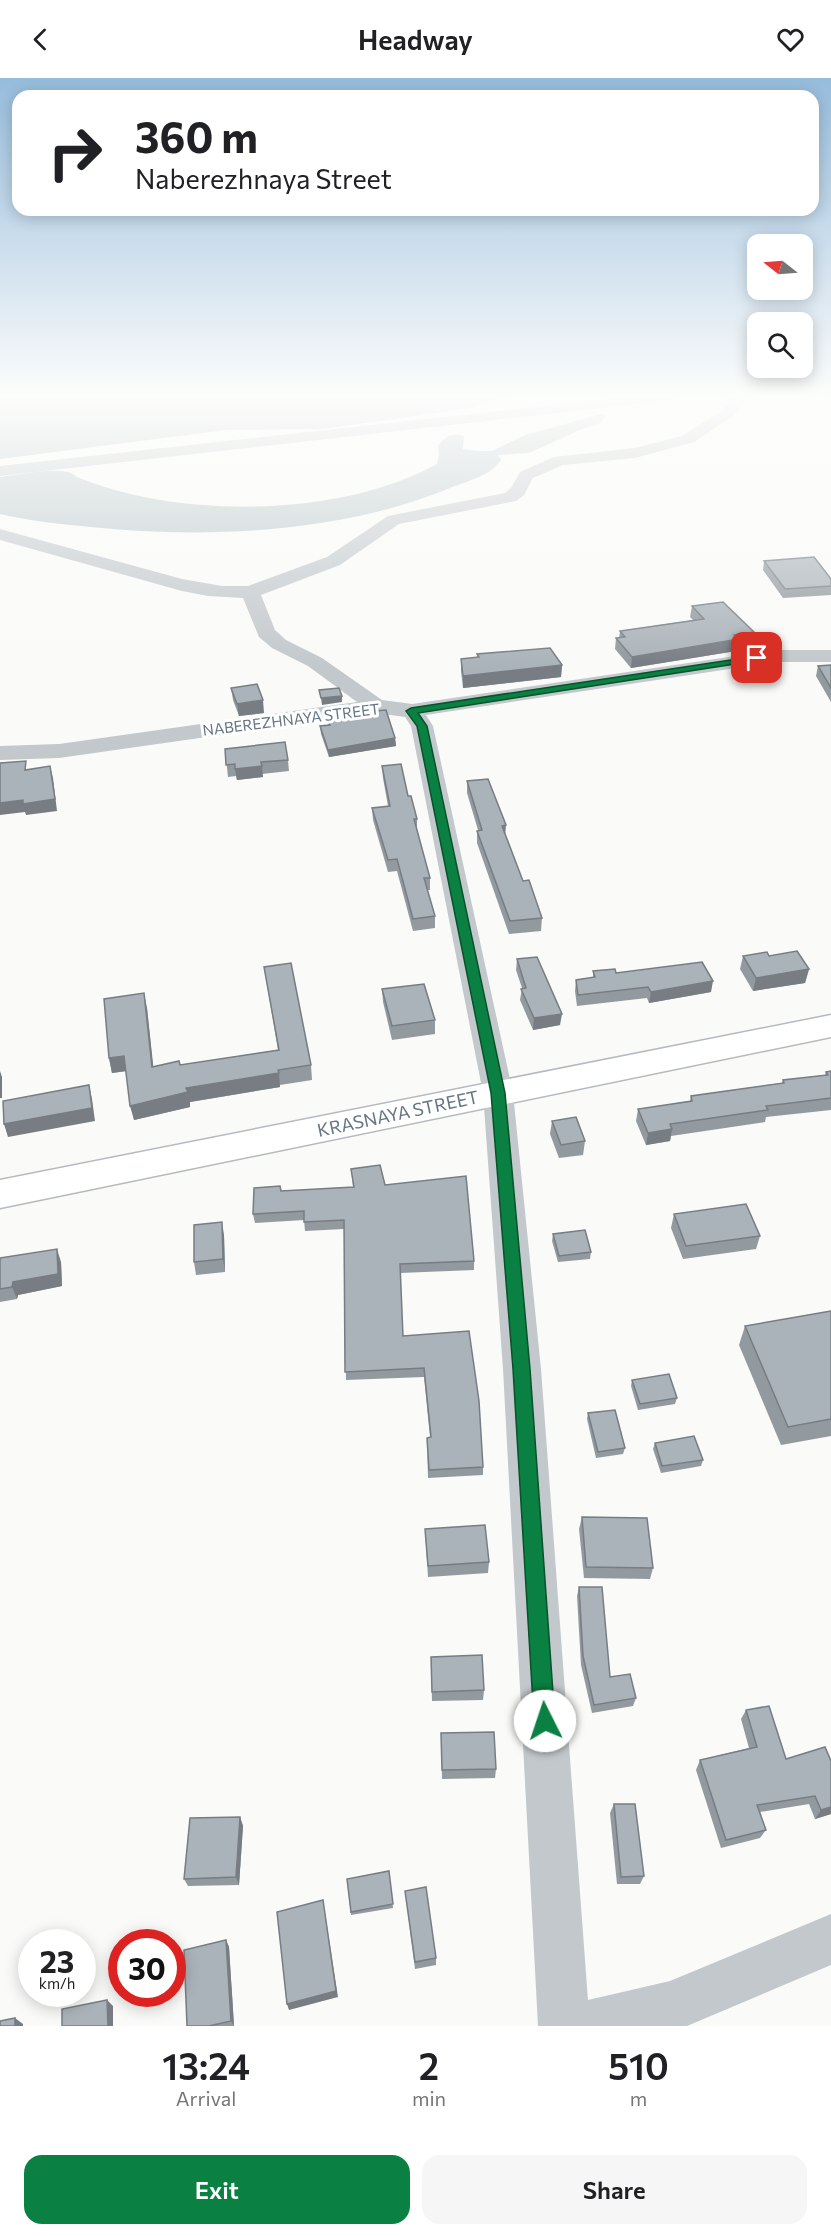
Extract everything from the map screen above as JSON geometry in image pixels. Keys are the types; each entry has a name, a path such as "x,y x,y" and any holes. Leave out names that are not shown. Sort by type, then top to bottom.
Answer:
{"main road":[{"name":"KRASNAYA STREET","path":"0,1194 831,1026"}],"street":[{"path":"0,534 62,554 184,587 227,594 250,592 304,574 346,555 378,528 394,520 510,497 520,487"},
{"path":"250,592 266,633 279,644 315,662 422,726 498,1093 522,1369 564,2026"},
{"name":"NABEREZHNAYA STREET","path":"0,753 59,751 394,709 776,656 831,656"},
{"path":"589,2026 670,2007 831,1939"}],"shaded area":[{"path":"0,487 106,487 162,500 210,506 307,503 354,495 381,487 452,487 408,503 364,515 273,529 226,532 134,531 79,526 0,514"}],"building":[{"path":"814,557 831,579 831,586 785,589 764,561"},
{"path":"723,602 754,632 734,635 739,639 632,657 616,638 625,637 620,631 704,619 692,606"},
{"path":"550,648 562,665 463,676 461,659 479,657 477,654"},
{"path":"831,665 831,688 818,666"},
{"path":"257,684 263,700 237,704 231,688"},
{"path":"339,688 342,696 321,698 319,690"},
{"path":"386,710 395,738 328,750 320,726 330,725 327,715"},
{"path":"285,742 288,760 261,762 262,766 235,769 235,764 226,765 225,749"},
{"path":"26,761 25,770 50,766 55,799 23,804 23,800 0,803 0,763"},
{"path":"401,764 408,796 411,796 417,819 414,819 430,878 424,878 435,916 413,919 397,859 388,860 372,808 390,806 382,766"},
{"path":"488,779 506,825 502,826 523,881 529,880 542,918 510,921 477,831 482,830 467,781"},
{"path":"797,951 809,969 756,978 743,956 767,952 769,956"},
{"path":"537,957 562,1014 534,1018 521,989 526,988 517,959"},
{"path":"702,962 713,981 651,992 648,987 578,995 576,980 595,977 593,971 615,969 616,973"},
{"path":"291,963 311,1065 278,1070 279,1073 186,1088 188,1092 130,1106 124,1056 109,1058 104,999 144,993 152,1067 179,1061 180,1065 279,1050 264,967"},
{"path":"424,984 435,1020 392,1026 382,989"},
{"path":"831,1071 831,1098 766,1106 768,1110 670,1124 672,1129 648,1133 638,1109 692,1101 691,1096 784,1083 783,1080 828,1075 826,1072"},
{"path":"89,1085 92,1108 4,1124 3,1101"},
{"path":"576,1117 585,1141 561,1145 552,1121"},
{"path":"380,1165 385,1185 466,1176 474,1261 400,1264 403,1336 469,1331 479,1401 483,1467 429,1470 427,1438 431,1437 424,1368 345,1372 344,1220 304,1222 304,1211 253,1214 254,1188 280,1186 281,1191 354,1187 351,1169"},
{"path":"746,1204 760,1236 686,1246 674,1214"},
{"path":"222,1222 223,1259 194,1262 194,1225"},
{"path":"585,1230 591,1252 559,1256 553,1234"},
{"path":"57,1249 58,1274 13,1282 12,1287 0,1289 0,1258"},
{"path":"831,1311 831,1419 788,1427 745,1326"},
{"path":"669,1374 677,1398 640,1404 632,1380"},
{"path":"615,1410 625,1448 598,1452 588,1413"},
{"path":"694,1436 703,1460 662,1466 655,1443"},
{"path":"582,1517 647,1518 653,1568 586,1567"},
{"path":"485,1525 489,1562 428,1566 425,1529"},
{"path":"579,1587 602,1587 610,1677 630,1674 636,1698 594,1705 583,1656"},
{"path":"482,1655 484,1690 432,1692 431,1657"},
{"path":"769,1706 786,1759 825,1747 831,1761 831,1807 821,1810 815,1796 757,1805 766,1830 726,1840 700,1760 757,1747 746,1710"},
{"path":"494,1732 496,1769 442,1770 441,1733"},
{"path":"614,1804 635,1804 644,1876 621,1877"},
{"path":"240,1817 236,1877 184,1879 190,1818"},
{"path":"389,1871 393,1904 351,1912 347,1879"},
{"path":"426,1887 436,1958 415,1962 405,1891"},
{"path":"323,1900 336,1991 287,2004 277,1912"},
{"path":"226,1940 231,2021 209,2026 187,2026 186,1950"},
{"path":"107,2000 108,2026 62,2026 62,2009 96,2007 96,2002"},
{"path":"15,2018 15,2026 0,2026 0,2021"}],"route":[{"path":"545,1721 522,1369 498,1093 422,726 411,711 757,658"}]}
